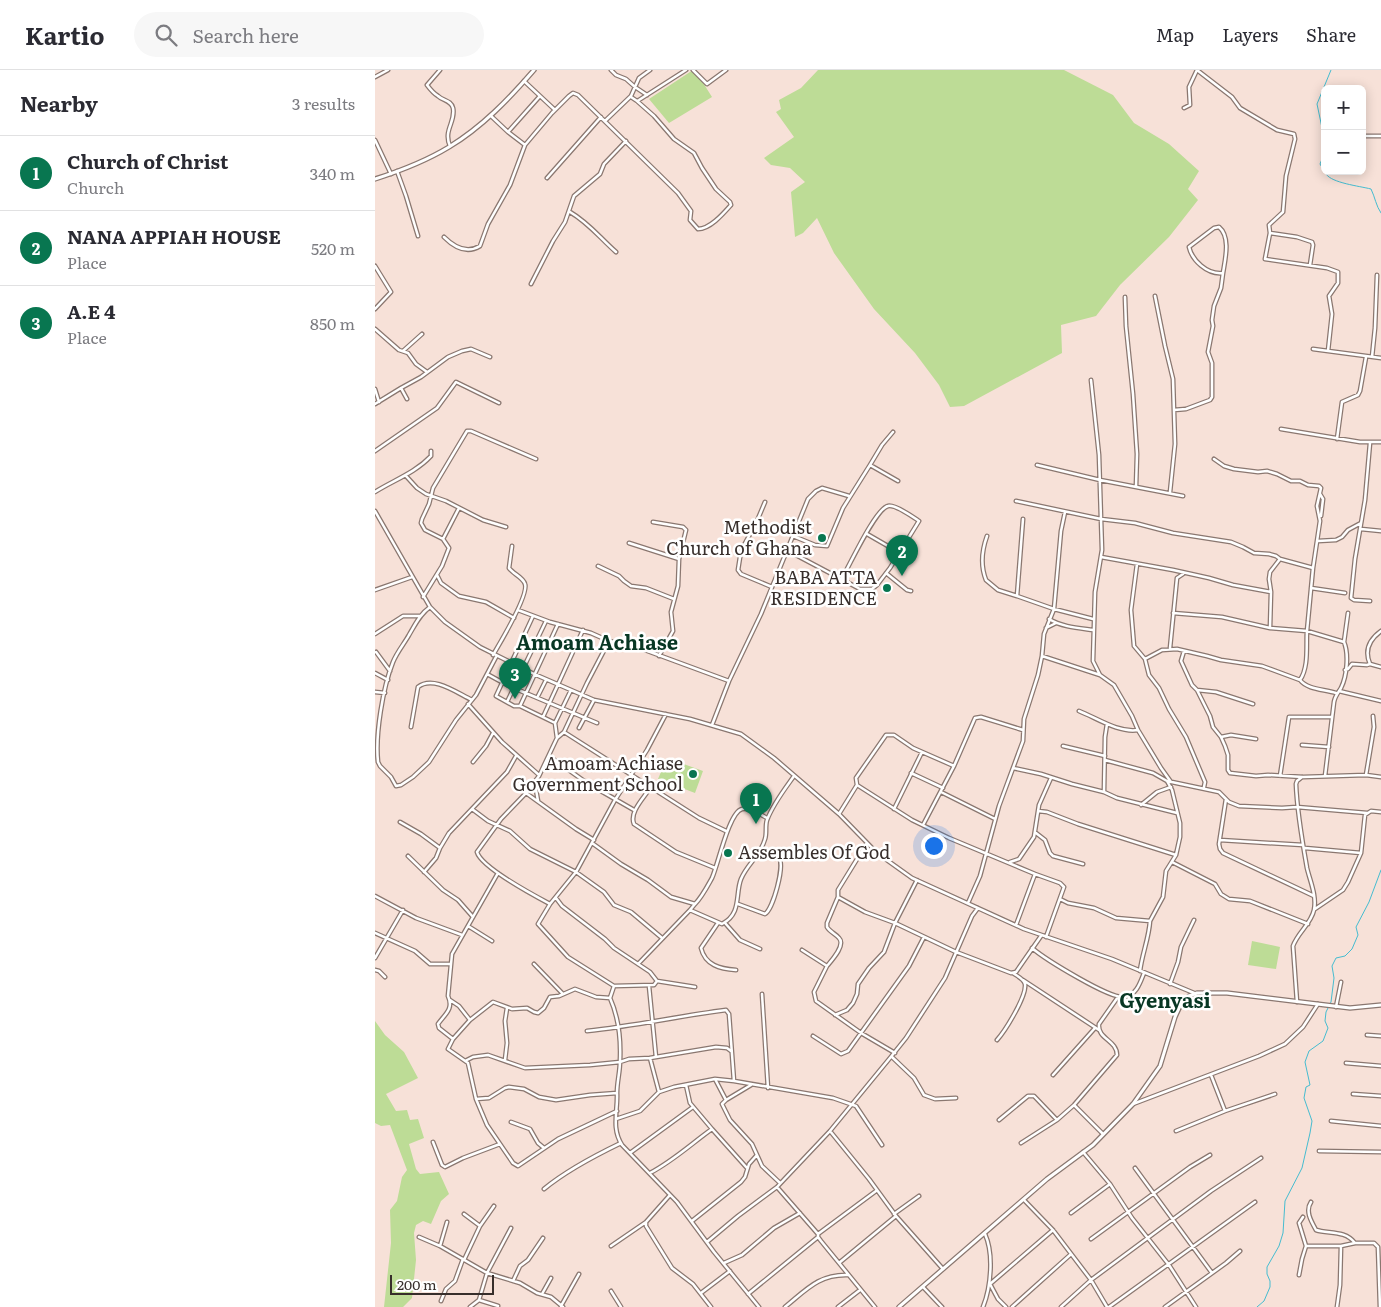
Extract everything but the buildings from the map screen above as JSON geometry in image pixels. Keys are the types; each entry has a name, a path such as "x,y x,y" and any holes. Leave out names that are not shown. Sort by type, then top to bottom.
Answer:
{"street":[{"path":"375,77 388,70"},
{"path":"440,70 427,85 438,97 449,102 453,107 452,120 447,135 450,147"},
{"path":"375,180 413,165 450,147 491,116 534,70"},
{"path":"611,70 647,95"},
{"path":"605,121 615,109 631,97 641,75 650,70"},
{"path":"637,101 686,70"},
{"path":"693,70 707,84 726,70"},
{"path":"1184,108 1190,105 1189,87 1197,70 1232,97 1240,108 1277,130 1294,134 1295,138 1285,186 1284,209 1269,225 1270,233 1266,259 1335,270 1339,275 1338,283 1329,296 1331,314 1328,351"},
{"path":"524,81 555,110"},
{"path":"444,237 457,248 475,249 480,246 488,224 510,185 525,145 555,110 573,93 578,95 682,197 691,211 691,220 698,229 703,229 710,224 731,205 730,202 716,189 695,154 674,138 654,116 631,97"},
{"path":"508,132 540,96"},
{"path":"491,116 525,145"},
{"path":"547,178 601,117"},
{"path":"1366,136 1381,136"},
{"path":"375,140 391,174"},
{"path":"531,284 570,212 571,201 574,196 599,174 604,164 627,142"},
{"path":"397,171 418,236"},
{"path":"570,212 587,222 598,236 616,252"},
{"path":"1174,410 1186,409 1210,400 1212,397 1212,369 1208,352 1213,326 1214,306 1221,288 1226,256 1226,240 1223,230 1219,227 1214,228 1189,246 1191,255 1199,264 1213,272 1223,273"},
{"path":"1270,233 1297,237 1312,242 1310,265"},
{"path":"375,266 391,292 375,310"},
{"path":"1372,357 1377,275"},
{"path":"1155,296 1173,378 1175,444 1170,492"},
{"path":"1125,297 1125,326 1133,394 1137,454 1136,487"},
{"path":"375,329 394,346 408,353 416,364 427,372"},
{"path":"403,351 422,334"},
{"path":"1313,349 1381,358"},
{"path":"375,404 421,377 448,357 467,350 476,350 490,357"},
{"path":"1337,439 1342,402 1358,394 1360,391 1365,357"},
{"path":"1091,380 1101,480 1101,558 1093,618 1093,661 1100,675"},
{"path":"375,451 437,408 456,382 499,403"},
{"path":"401,388 407,399"},
{"path":"375,389 379,402"},
{"path":"1281,429 1337,439 1370,443 1381,442"},
{"path":"423,597 437,575 449,550 443,539 425,530 422,526 422,519 440,475 469,430 536,459"},
{"path":"793,536 819,546 827,546 829,544 838,518 849,496 882,445 893,432"},
{"path":"1370,443 1361,529 1355,559 1351,598 1370,602"},
{"path":"375,492 406,476 423,464 431,456 431,450"},
{"path":"1214,459 1224,466 1234,469 1267,472 1277,474 1291,481 1300,481 1305,484 1319,486 1323,499 1313,568 1304,674 1300,680"},
{"path":"870,465 898,481"},
{"path":"1037,465 1183,496"},
{"path":"406,476 420,491 483,520 506,526"},
{"path":"713,725 729,681 772,587 808,499 819,488 825,488 849,496"},
{"path":"1320,517 1317,501 1321,494"},
{"path":"1016,501 1101,519 1135,523 1173,533 1231,542 1243,546 1250,552 1269,554 1279,559 1313,568"},
{"path":"765,502 741,551 738,570 741,574 772,587"},
{"path":"786,552 794,554 841,580 861,590 868,590 877,585 919,523 895,506 890,505 884,508 841,580"},
{"path":"443,539 459,508"},
{"path":"375,511 423,597 430,607 455,630 495,656 594,700 713,725 732,730 751,740 839,814 891,864 917,880 1041,936 1111,958 1194,993 1237,993 1336,1007 1381,1006"},
{"path":"968,902 980,876 995,819 1023,741 1024,719 1038,675 1045,628 1053,609 1061,531 1065,512"},
{"path":"1017,596 1023,519"},
{"path":"653,522 685,528 679,559 678,586 671,612 673,631 659,656"},
{"path":"1318,541 1336,540 1342,537 1348,530 1361,523"},
{"path":"1361,529 1381,531"},
{"path":"867,534 900,553"},
{"path":"987,536 982,557 985,580 998,590 1053,609 1093,618"},
{"path":"629,543 679,559"},
{"path":"794,554 811,544"},
{"path":"430,607 420,616 395,657 377,726 378,763 391,777 394,784 398,786 419,774 472,700 487,674 518,610 526,586 521,578 509,568 512,546"},
{"path":"1101,558 1173,570 1271,592"},
{"path":"1270,628 1271,592 1269,579 1270,572 1279,559"},
{"path":"1137,564 1131,610 1132,635 1135,648 1145,659 1149,674 1159,688 1192,752 1205,782 1204,787"},
{"path":"598,566 619,576 631,586 646,588 674,599"},
{"path":"1170,648 1177,578 1173,570"},
{"path":"886,573 907,590 911,591"},
{"path":"1177,578 1183,573"},
{"path":"437,575 441,583 459,596 485,602 514,618"},
{"path":"375,590 413,577"},
{"path":"1311,588 1345,593"},
{"path":"518,610 558,624 583,630 609,641 634,646 729,681"},
{"path":"1173,613 1222,617 1270,628 1307,631 1344,642"},
{"path":"1325,776 1332,717 1337,692 1342,683 1345,670 1346,653 1344,642 1348,613"},
{"path":"375,634 403,616 420,616"},
{"path":"533,616 497,696 514,706 520,706 555,723"},
{"path":"1049,619 1055,624"},
{"path":"507,702 545,620"},
{"path":"520,706 558,624"},
{"path":"1045,628 1055,624 1093,630"},
{"path":"543,717 583,630"},
{"path":"1370,664 1367,656 1368,646 1381,631"},
{"path":"550,904 497,872 477,853 501,818 535,783 557,738 565,732 581,694 609,641"},
{"path":"1145,659 1170,648 1221,660 1262,666 1300,680 1310,688 1381,701"},
{"path":"1184,651 1181,661 1210,716 1213,727 1221,737 1228,755 1228,770 1230,773 1256,776 1381,777"},
{"path":"376,652 390,671"},
{"path":"1042,656 1100,675 1114,685 1138,730 1169,781 1178,813 1180,831 1176,855 1166,871 1163,897 1150,921 1149,935 1140,971"},
{"path":"1345,670 1352,664 1370,664 1381,667"},
{"path":"375,673 388,680"},
{"path":"487,674 503,683 597,723"},
{"path":"538,697 546,680"},
{"path":"411,727 418,687 421,685 436,684 472,700"},
{"path":"557,738 555,723 571,690"},
{"path":"1197,690 1216,692 1253,704"},
{"path":"375,692 385,692"},
{"path":"579,728 594,700"},
{"path":"469,704 516,756 539,776"},
{"path":"1079,711 1107,724 1130,730 1138,730"},
{"path":"657,981 654,985 649,986 614,986 568,957 539,927 538,922 576,872 615,800 647,750 666,714"},
{"path":"1366,776 1374,728 1373,716"},
{"path":"923,825 954,766 975,718 981,717 1023,730"},
{"path":"1280,776 1289,717 1332,717"},
{"path":"1104,792 1107,724"},
{"path":"473,762 486,746 493,732"},
{"path":"565,732 650,788 699,818 726,831"},
{"path":"839,814 857,786 856,778 886,735 893,735 922,752 954,766"},
{"path":"1221,737 1231,735 1256,739"},
{"path":"1301,745 1329,747"},
{"path":"1063,746 1153,773 1169,781 1204,787 1219,792 1234,805 1297,807 1367,813 1371,811 1381,812"},
{"path":"894,809 922,752"},
{"path":"424,872 435,860 449,833 507,772 516,756"},
{"path":"549,756 568,771 635,811"},
{"path":"1013,768 1104,792 1141,805 1178,813"},
{"path":"911,773 995,819"},
{"path":"725,923 738,904 741,879 760,852 765,840 767,818 778,798 794,776"},
{"path":"1297,1002 1293,946 1295,940 1308,924 1314,910 1314,896 1297,807 1296,784 1303,777"},
{"path":"1008,863 1019,858 1036,832 1041,798 1051,778"},
{"path":"535,783 539,803"},
{"path":"1141,805 1157,792 1171,788 1176,783"},
{"path":"857,786 923,825 985,854 1060,883 1064,887 1046,937"},
{"path":"650,788 635,811 633,822 650,836 676,852 715,868"},
{"path":"526,793 593,841 621,864 648,880 671,897 695,904"},
{"path":"1226,798 1219,840 1219,847 1223,853 1314,896"},
{"path":"638,964 695,904 712,877 726,838 726,831 737,812 741,809 747,809 767,818"},
{"path":"472,810 488,821 510,832 530,848 576,872 604,892 614,905 631,912 662,938"},
{"path":"1038,811 1047,812 1078,824 1176,855"},
{"path":"1314,910 1343,890 1361,852 1363,824 1367,813"},
{"path":"400,822 440,848"},
{"path":"1036,832 1045,840 1053,856 1083,864"},
{"path":"1219,840 1361,852"},
{"path":"867,843 838,890 838,897 827,927 842,942 827,966 814,992 814,998 815,1001 861,1033 895,1053"},
{"path":"738,904 765,914 772,905 780,876 780,862 776,856 760,852"},
{"path":"408,856 443,890 458,900 473,917"},
{"path":"1019,858 1020,867"},
{"path":"1172,862 1215,884 1221,894 1229,900 1250,902 1308,924"},
{"path":"453,1039 438,1026 439,1022 449,1011 450,1000 448,996 452,954 497,872"},
{"path":"1016,925 1035,874"},
{"path":"835,1015 847,1010 853,1003 857,994 858,984 869,968 884,952 895,923 917,880"},
{"path":"375,896 416,918 462,935"},
{"path":"838,897 865,912 895,923 956,952 1013,973 1099,1030"},
{"path":"556,898 562,906 614,948 650,972 657,981 695,987"},
{"path":"1060,899 1094,908 1116,918 1150,921"},
{"path":"707,1242 777,1187 830,1131 895,1053 945,978 972,916 978,908"},
{"path":"375,958 403,910"},
{"path":"690,910 718,923 725,923 740,940 760,950"},
{"path":"1170,984 1181,947 1193,920"},
{"path":"718,923 701,948 703,956 723,969 736,970"},
{"path":"468,926 492,941"},
{"path":"375,933 415,951 431,964 450,964"},
{"path":"1013,973 1018,970 1041,936"},
{"path":"813,1036 841,1054 848,1051 909,966 924,937"},
{"path":"1032,948 1085,981 1110,995 1118,997 1126,997 1135,992 1144,973"},
{"path":"802,950 827,966"},
{"path":"534,964 563,994"},
{"path":"375,970 385,977"},
{"path":"997,1040 1023,997 1025,988 1023,980"},
{"path":"1336,1007 1341,982"},
{"path":"614,986 609,998 615,1010 620,1062 617,1079 616,1134 630,1153 671,1195 759,1307"},
{"path":"649,986 656,1057"},
{"path":"609,998 596,997 578,989 572,990 547,998 544,1008 538,1013 525,1007 507,1008 497,1003 491,1003 470,1020 448,1045 448,1049 468,1063 476,1099 487,1125 513,1163 518,1166 564,1135 617,1111"},
{"path":"899,1307 1047,1180 1104,1135 1133,1104 1160,1066 1180,1006 1194,993"},
{"path":"762,994 769,1088"},
{"path":"1021,1143 1057,1120 1074,1105 1117,1055 1115,1044 1099,1033 1099,1024 1118,997"},
{"path":"450,1000 459,1006 470,1020"},
{"path":"1133,1104 1211,1075 1285,1044 1303,1027 1318,1004"},
{"path":"505,1061 507,1043 505,1021 507,1008"},
{"path":"587,1031 618,1028 683,1015 726,1010 729,1014 734,1081"},
{"path":"1053,1075 1095,1028"},
{"path":"1367,1034 1381,1036"},
{"path":"465,1061 473,1057 488,1055 525,1068 590,1066 716,1047 727,1048 731,1051"},
{"path":"892,1056 914,1078 923,1095 935,1099 956,1098"},
{"path":"650,1058 659,1092"},
{"path":"1345,1062 1381,1066"},
{"path":"1211,1075 1225,1111"},
{"path":"715,1079 726,1100"},
{"path":"615,1119 640,1111 659,1092 715,1079 800,1091 851,1104 856,1106 882,1145"},
{"path":"686,1085 690,1103 707,1125 747,1168"},
{"path":"752,1085 722,1104 726,1113 753,1144 767,1172 780,1183"},
{"path":"476,1099 489,1098 509,1087 524,1089 539,1096 557,1100 617,1093"},
{"path":"1176,1131 1225,1111 1275,1094"},
{"path":"1353,1094 1381,1096"},
{"path":"999,1120 1024,1098 1034,1096 1057,1120"},
{"path":"1074,1105 1104,1135"},
{"path":"630,1153 693,1107"},
{"path":"1331,1121 1381,1126"},
{"path":"511,1122 528,1127 538,1143 544,1148"},
{"path":"650,1173 670,1162 712,1129"},
{"path":"830,1131 895,1215 943,1269"},
{"path":"433,1142 442,1165 445,1166 500,1144"},
{"path":"544,1189 560,1176 589,1158 621,1143"},
{"path":"1319,1151 1381,1152"},
{"path":"1083,1152 1110,1184 1128,1212 1169,1265 1196,1307"},
{"path":"692,1221 741,1182 745,1177 747,1168 757,1155"},
{"path":"1091,1239 1209,1155"},
{"path":"1061,1307 1091,1280 1223,1183 1261,1158"},
{"path":"1135,1168 1212,1273"},
{"path":"1071,1213 1110,1184"},
{"path":"777,1187 800,1212 875,1307"},
{"path":"748,1294 818,1235 876,1191"},
{"path":"611,1246 646,1222 671,1195"},
{"path":"839,1263 919,1196"},
{"path":"1024,1200 1053,1230 1091,1280 1108,1307 1255,1202"},
{"path":"1311,1202 1307,1207 1307,1211 1316,1230 1342,1234 1351,1238 1355,1243"},
{"path":"441,1301 446,1289 455,1281 480,1226 494,1206"},
{"path":"724,1263 742,1255 774,1228 800,1212"},
{"path":"465,1214 480,1226"},
{"path":"1299,1275 1306,1246 1299,1226 1303,1217"},
{"path":"440,1246 447,1222"},
{"path":"646,1222 646,1226 672,1268 693,1284 711,1307"},
{"path":"470,1307 479,1300 487,1273 511,1228"},
{"path":"989,1284 1053,1230"},
{"path":"983,1307 989,1284 988,1240 985,1234"},
{"path":"419,1237 440,1246 487,1273 513,1281 551,1297 562,1306 579,1274"},
{"path":"513,1281 519,1266 528,1260 543,1238"},
{"path":"1306,1246 1341,1246 1355,1243 1376,1244 1380,1259 1381,1307"},
{"path":"1337,1307 1340,1285 1341,1246"},
{"path":"1165,1307 1240,1251"},
{"path":"1012,1307 1070,1254"},
{"path":"701,1294 730,1271"},
{"path":"785,1307 823,1278 848,1275"},
{"path":"542,1294 551,1278"},
{"path":"989,1284 998,1299 1006,1307"},
{"path":"923,1287 942,1307"},
{"path":"838,1307 860,1290"},
{"path":"611,1291 621,1307"},
{"path":"479,1300 498,1306"}],"green space":[{"path":"695,70 712,97 669,123 649,99"},
{"path":"818,70 1064,70 1113,95 1134,123 1169,144 1199,171 1188,189 1198,200 1169,237 1120,285 1096,316 1061,325 1062,353 964,406 950,407 939,385 915,353 874,309 834,253 817,218 803,233 795,237 791,192 805,182 790,168 771,165 764,158 794,137 776,112 781,109 779,100 801,88"},
{"path":"667,758 703,771 695,793 658,779"},
{"path":"1252,941 1280,947 1276,969 1248,965"},
{"path":"375,1021 385,1035 404,1052 418,1078 386,1094 396,1111 407,1110 410,1120 418,1119 424,1138 409,1144 416,1169 420,1174 439,1172 449,1194 441,1201 431,1224 423,1221 416,1225 414,1233 416,1260 412,1298 403,1307 384,1307 391,1243 390,1210 397,1201 402,1177 407,1170 390,1125 381,1126 375,1123"}],"waterway":[{"path":"1322,130 1317,104 1331,70"},
{"path":"1321,162 1321,166"},
{"path":"1327,175 1340,182 1371,189 1381,213"},
{"path":"1257,1307 1264,1301 1270,1287 1267,1267 1279,1246 1283,1233 1285,1201 1302,1168 1310,1133 1312,1121 1304,1098 1306,1087 1310,1085 1305,1062 1309,1051 1323,1041 1328,1028 1325,1021 1326,1012 1331,1002 1334,978 1332,966 1336,958 1345,956 1352,949 1358,935 1356,927 1369,902 1381,870"}],"place":[{"name":"Methodist Church of Ghana","path":"822,538"},
{"name":"NANA APPIAH HOUSE","path":"902,576"},
{"name":"BABA ATTA RESIDENCE","path":"887,588"},
{"name":"A.E 4","path":"515,699"},
{"name":"Amoam Achiase Government School","path":"693,774"},
{"name":"Church of Christ","path":"756,824"},
{"name":"Assembles Of God","path":"728,853"}],"district":[{"name":"Amoam Achiase","path":"597,643"},
{"name":"Gyenyasi","path":"1165,1001"}]}
